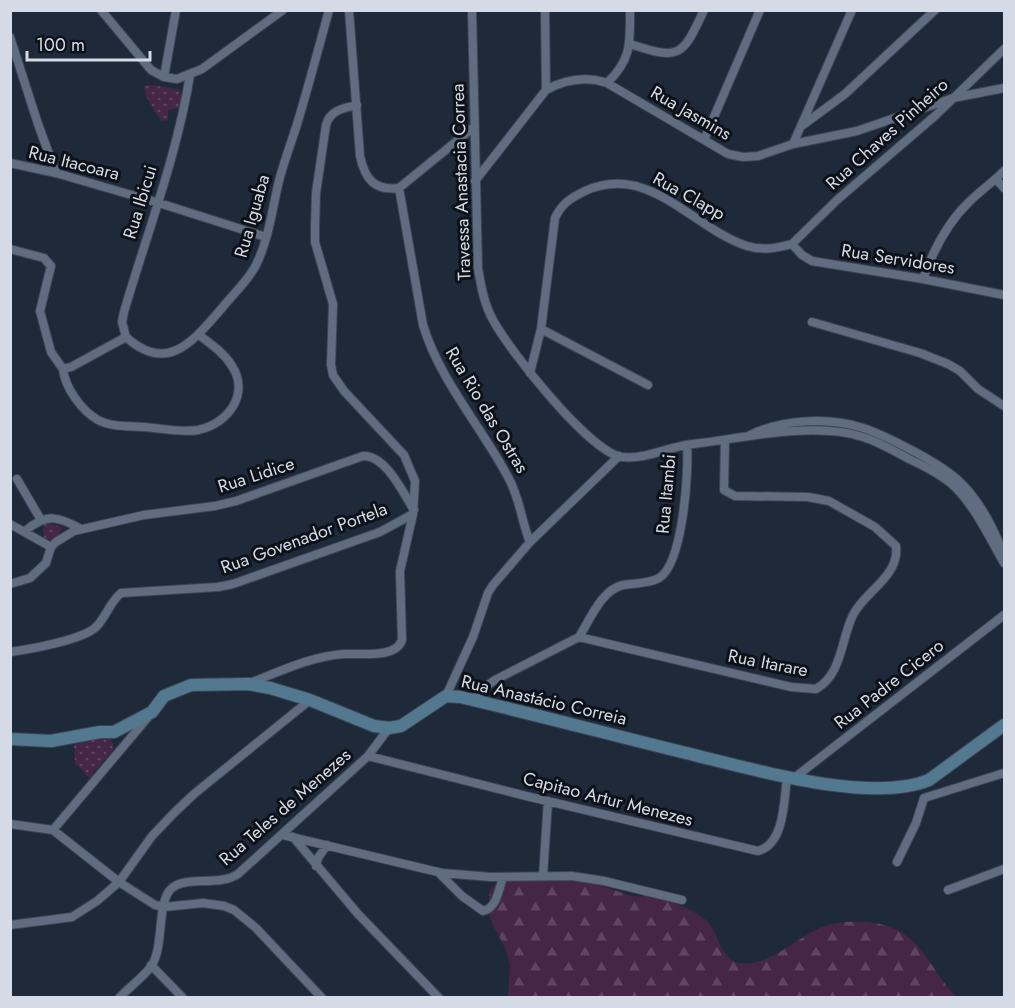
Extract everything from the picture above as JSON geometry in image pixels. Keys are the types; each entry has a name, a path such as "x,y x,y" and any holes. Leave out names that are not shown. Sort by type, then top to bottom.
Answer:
{"main road":[{"path":"10,739 51,741 100,732 114,732 152,712 164,696 191,685 248,684 289,692 374,726 389,728"},
{"name":"Rua Anastácio Correia","path":"389,728 401,726 446,696 472,700 791,778 886,789 917,784 939,773 1005,725"}],"street":[{"path":"101,10 151,70 164,77 177,79 190,75 214,60 283,10"},
{"path":"164,77 176,10"},
{"name":"Rua Iguaba","path":"126,338 141,350 164,354 177,350 199,335 255,267 266,237 279,180 329,10"},
{"path":"349,10 360,156 363,169 370,180 386,189 399,188 474,127"},
{"name":"Travessa Anastacia Correa","path":"472,10 478,268 486,305 508,344 531,373 585,431 605,448 619,456"},
{"path":"475,181 546,90 545,10"},
{"path":"607,83 627,57 630,44 630,10"},
{"path":"630,44 666,55 674,53 688,40 704,10"},
{"path":"704,140 760,10"},
{"path":"793,144 852,10"},
{"path":"802,125 845,94 935,10"},
{"path":"10,37 56,173"},
{"name":"Rua Chaves Pinheiro","path":"792,244 837,200 954,98 1005,49"},
{"name":"Rua Ibicui","path":"126,338 122,322 124,312 159,203 186,101 190,75"},
{"name":"Rua Jasmins","path":"546,90 579,79 594,79 607,83 728,154 743,157 758,156 793,144 857,131 954,98 1005,88"},
{"path":"248,684 310,659 396,650 401,643 403,632 399,590 401,563 414,512 415,481 404,455 344,392 333,375 331,365 333,304 315,242 316,193 328,119 339,110 357,105"},
{"name":"Rua Itacoara","path":"10,163 56,173 266,237"},
{"path":"923,279 931,256 947,228 968,202 1005,171"},
{"path":"996,179 1005,188"},
{"name":"Rua Clapp","path":"531,373 541,329 555,218 565,202 600,185 617,183 645,189 751,248 768,250 792,244"},
{"name":"Rua Rio das Ostras","path":"399,188 423,325 429,344 450,384 476,422 509,478 518,497 530,542"},
{"name":"Rua Servidores","path":"792,244 802,255 812,261 1005,295"},
{"path":"10,249 44,258 51,266 42,299 40,319 51,352 63,369 71,391 82,407 99,421 185,431 198,430 226,416 234,408 238,399 239,381 236,372 226,357 199,335"},
{"path":"812,322 920,353 948,364 960,371 978,389 1005,406"},
{"path":"541,329 648,385"},
{"path":"63,369 126,338"},
{"path":"446,696 473,637 488,594 494,585 530,542 619,456 637,457 687,445 747,436 781,425 822,421 845,423 864,428 897,442 947,471 963,485 990,523 1004,562"},
{"name":"Rua Itarare","path":"579,637 791,687 816,689 830,676 837,664 841,645 853,614 892,565 897,551 896,546 875,527 829,501 808,497 727,494 724,490 725,440"},
{"name":"Rua Itambi","path":"579,637 599,604 611,591 617,587 660,578 668,567 680,534 687,479 687,445"},
{"name":"Rua Lidice","path":"53,544 81,529 144,515 236,501 368,456 384,466 414,512"},
{"path":"17,479 41,520"},
{"name":"Rua Govenador Portela","path":"10,652 31,649 87,634 99,624 113,600 121,593 233,584 380,532 414,512"},
{"path":"25,531 35,522 58,517 81,529"},
{"path":"10,524 53,544 41,569 30,578 10,584"},
{"name":"Rua Padre Cicero","path":"791,778 1005,615"},
{"path":"472,700 495,680 579,637"},
{"path":"10,925 72,916 97,901 119,882 152,836 194,794 310,700"},
{"path":"53,830 152,712"},
{"name":"Rua Teles de Menezes","path":"152,965 158,947 167,894 174,886 232,878 283,835 368,756 389,728"},
{"name":"Capitao Artur Menezes","path":"368,756 758,852 765,850 771,844 780,826 791,778"},
{"path":"924,798 1005,772"},
{"path":"897,862 916,823 924,798 917,784"},
{"path":"543,876 548,801"},
{"path":"299,820 303,839"},
{"path":"10,824 53,830 119,882 150,902 164,907 203,903 234,910 256,928 322,998"},
{"path":"283,835 438,872 503,878 572,876 604,881 682,900"},
{"path":"292,837 358,914 439,998"},
{"path":"316,866 318,858 327,845"},
{"path":"948,890 1005,869"},
{"path":"438,872 462,896 483,911 493,905 503,878"},
{"path":"119,998 152,965 183,998"}],"green space":[{"path":"144,86 177,89 181,92 180,108 168,110 168,120 161,121 146,96"},
{"path":"45,523 63,527 59,535 50,540 44,538"},
{"path":"108,735 113,744 113,750 89,778 75,763 74,745"},
{"path":"531,872 576,878 633,896 658,898 680,905 706,920 727,956 738,963 748,964 769,958 816,930 836,923 870,922 892,928 901,932 918,946 957,997 508,997 510,965 506,950 488,910 490,890 499,880"}]}
